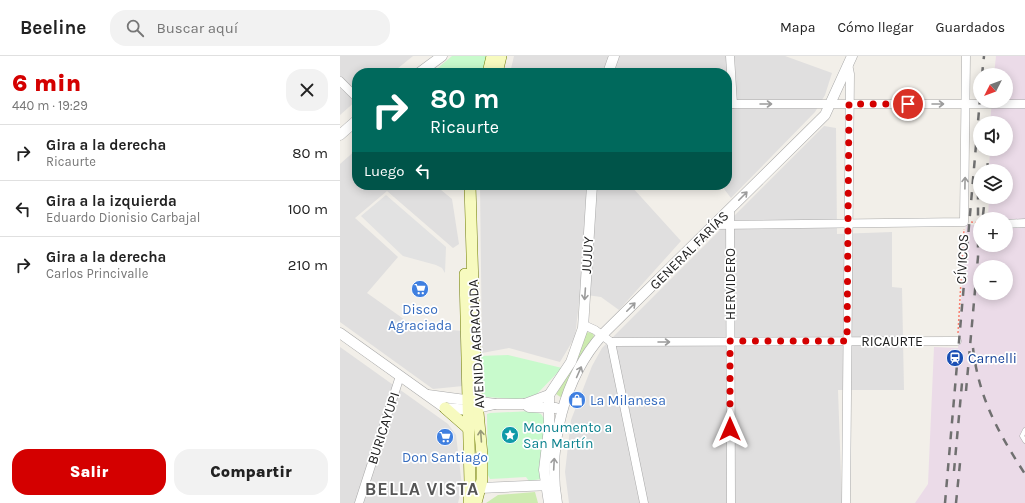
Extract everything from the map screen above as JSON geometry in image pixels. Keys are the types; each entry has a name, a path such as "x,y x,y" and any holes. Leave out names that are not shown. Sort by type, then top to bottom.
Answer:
{"main road":[{"path":"489,68 492,56"},
{"path":"497,68 501,56"},
{"name":"AVENIDA AGRACIADA","path":"463,190 473,405 482,455 480,488 476,503"},
{"name":"AVENIDA AGRACIADA","path":"469,503 469,429 473,405 470,190"},
{"path":"445,408 469,429"}],"street":[{"path":"426,68 442,56"},
{"path":"610,68 614,56"},
{"path":"730,56 730,68"},
{"name":"CÍVICOS","path":"964,222 967,104 966,56"},
{"path":"846,503 850,60"},
{"name":"GENERAL FARÍAS","path":"550,485 564,408 588,353 603,334 818,122 831,104 850,60"},
{"path":"340,81 352,93"},
{"path":"732,104 1025,104"},
{"path":"340,135 352,124"},
{"name":"JUJUY","path":"549,395 571,362 584,325 592,190"},
{"name":"HERVIDERO","path":"730,209 731,503"},
{"path":"714,225 964,222"},
{"path":"1013,224 1025,223"},
{"path":"584,325 603,334 611,342 644,503"},
{"path":"340,333 445,408 473,405 525,404 549,395 558,400 564,408"},
{"name":"RICAURTE","path":"611,342 958,341"},
{"name":"BURICAYUPI","path":"359,503 400,376"},
{"path":"426,394 473,405"},
{"path":"549,395 544,470 557,503"},
{"path":"525,404 529,407 549,409 564,408"},
{"path":"480,488 550,485"},
{"path":"549,503 550,485"}],"lane":[{"path":"1025,430 1022,436 1025,441"}],"path":[{"name":"CÍVICOS","path":"958,341 964,222"}],"shaded area":[{"path":"340,56 413,56 398,68 352,68 352,104 340,115"},
{"path":"514,56 785,56 832,73 825,95 815,112 731,198 725,190 732,190 732,68 511,68"},
{"path":"996,56 1025,56 1025,503 915,503 928,484 934,347 958,348 966,224 973,225 973,252 1013,252 1013,212 988,212 989,204 1013,204 1013,164 989,164 990,156 1013,156 1013,116 991,116 991,108 1013,108 1013,68 995,68"},
{"path":"824,126 836,128 837,234 892,232 892,287 902,288 904,390 838,390 842,503 569,503 565,472 571,420 592,366 602,348"},
{"path":"352,153 352,190 441,190 452,199 459,244 453,248 387,191 355,218 398,257 367,293 415,327 463,331 463,386 433,389 340,322 340,164"},
{"path":"480,190 635,190 681,241 619,310 601,297 580,294 575,337 560,362 509,348 482,353"},
{"path":"386,195 446,247 445,273 442,268 436,265 403,256 361,216"},
{"path":"340,347 448,424 456,435 462,486 458,503 340,503"}],"green space":[{"path":"452,56 488,56 485,68 438,68"},
{"path":"586,332 593,333 594,337 581,356 562,398 556,394 574,365"},
{"path":"508,355 562,368 534,397 516,399 485,397 481,394 479,356"},
{"path":"532,411 541,414 545,420 541,479 529,481 526,477 490,479 488,475 487,414"},
{"path":"535,492 538,503 486,503 498,495"}],"railway":[{"path":"983,68 984,56"},
{"path":"945,503 979,108"},
{"path":"988,156 988,164"},
{"path":"966,391 978,257 978,204"},
{"path":"983,212 984,204"},
{"path":"973,348 980,383 991,414 1006,444 1025,474"},
{"path":"954,471 962,383"},
{"path":"956,503 960,463"}],"place":[{"name":"Disco Agraciada","path":"420,289"},
{"name":"Carnelli","path":"955,358"},
{"name":"La Milanesa","path":"577,400"},
{"name":"Monumento a San Martín","path":"510,435"},
{"name":"Don Santiago","path":"445,437"}],"district":[{"name":"BELLA VISTA","path":"422,489"}],"route":[{"path":"730,429 730,341 847,341 849,104 908,104"}]}
